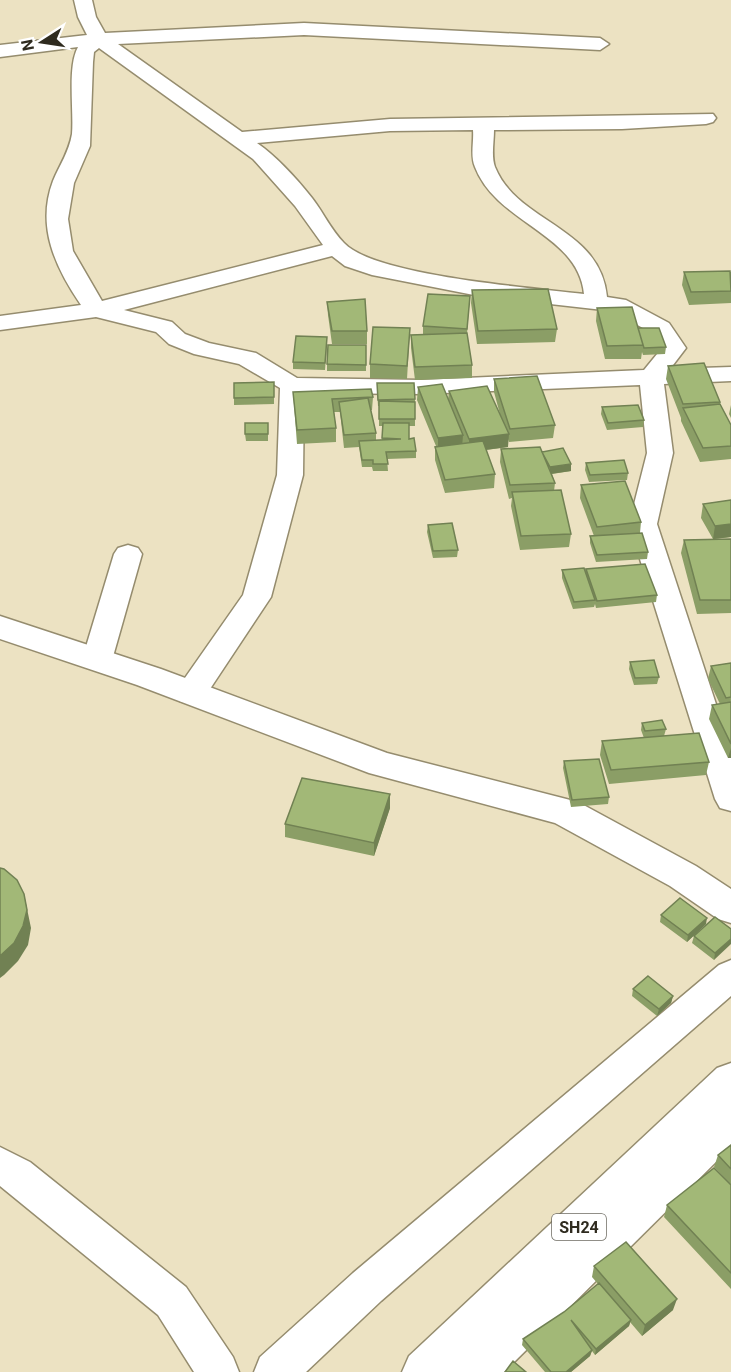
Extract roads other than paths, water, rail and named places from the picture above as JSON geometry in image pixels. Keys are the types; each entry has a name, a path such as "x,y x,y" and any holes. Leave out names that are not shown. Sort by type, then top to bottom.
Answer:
{"street":[{"path":"83,0 87,18 99,39 180,95 235,139 260,155 283,178 336,248 353,261 372,268 479,289 618,304 661,328 674,348 651,377 660,453 643,525 731,799"},
{"path":"0,51 99,39 304,29 600,44"},
{"path":"99,39 85,50 80,149 64,181 55,217 58,243 75,280 96,310 164,327 177,339 203,349 247,358 292,385 421,387 731,374"},
{"path":"235,139 390,125 483,126 706,118"},
{"path":"483,126 484,165 499,191 507,202 548,226 582,257 593,276 596,302"},
{"path":"0,323 96,310 336,248"},
{"path":"191,693 256,597 290,475 292,385"},
{"path":"97,660 128,554"},
{"path":"0,627 191,693 381,764 565,812 682,876 731,908"},
{"path":"275,1372 367,1287 731,975"},
{"name":"SH24","path":"425,1372 731,1081"},
{"path":"474,1372 731,1122"},
{"path":"0,1165 16,1175 172,1300 218,1372"}]}
